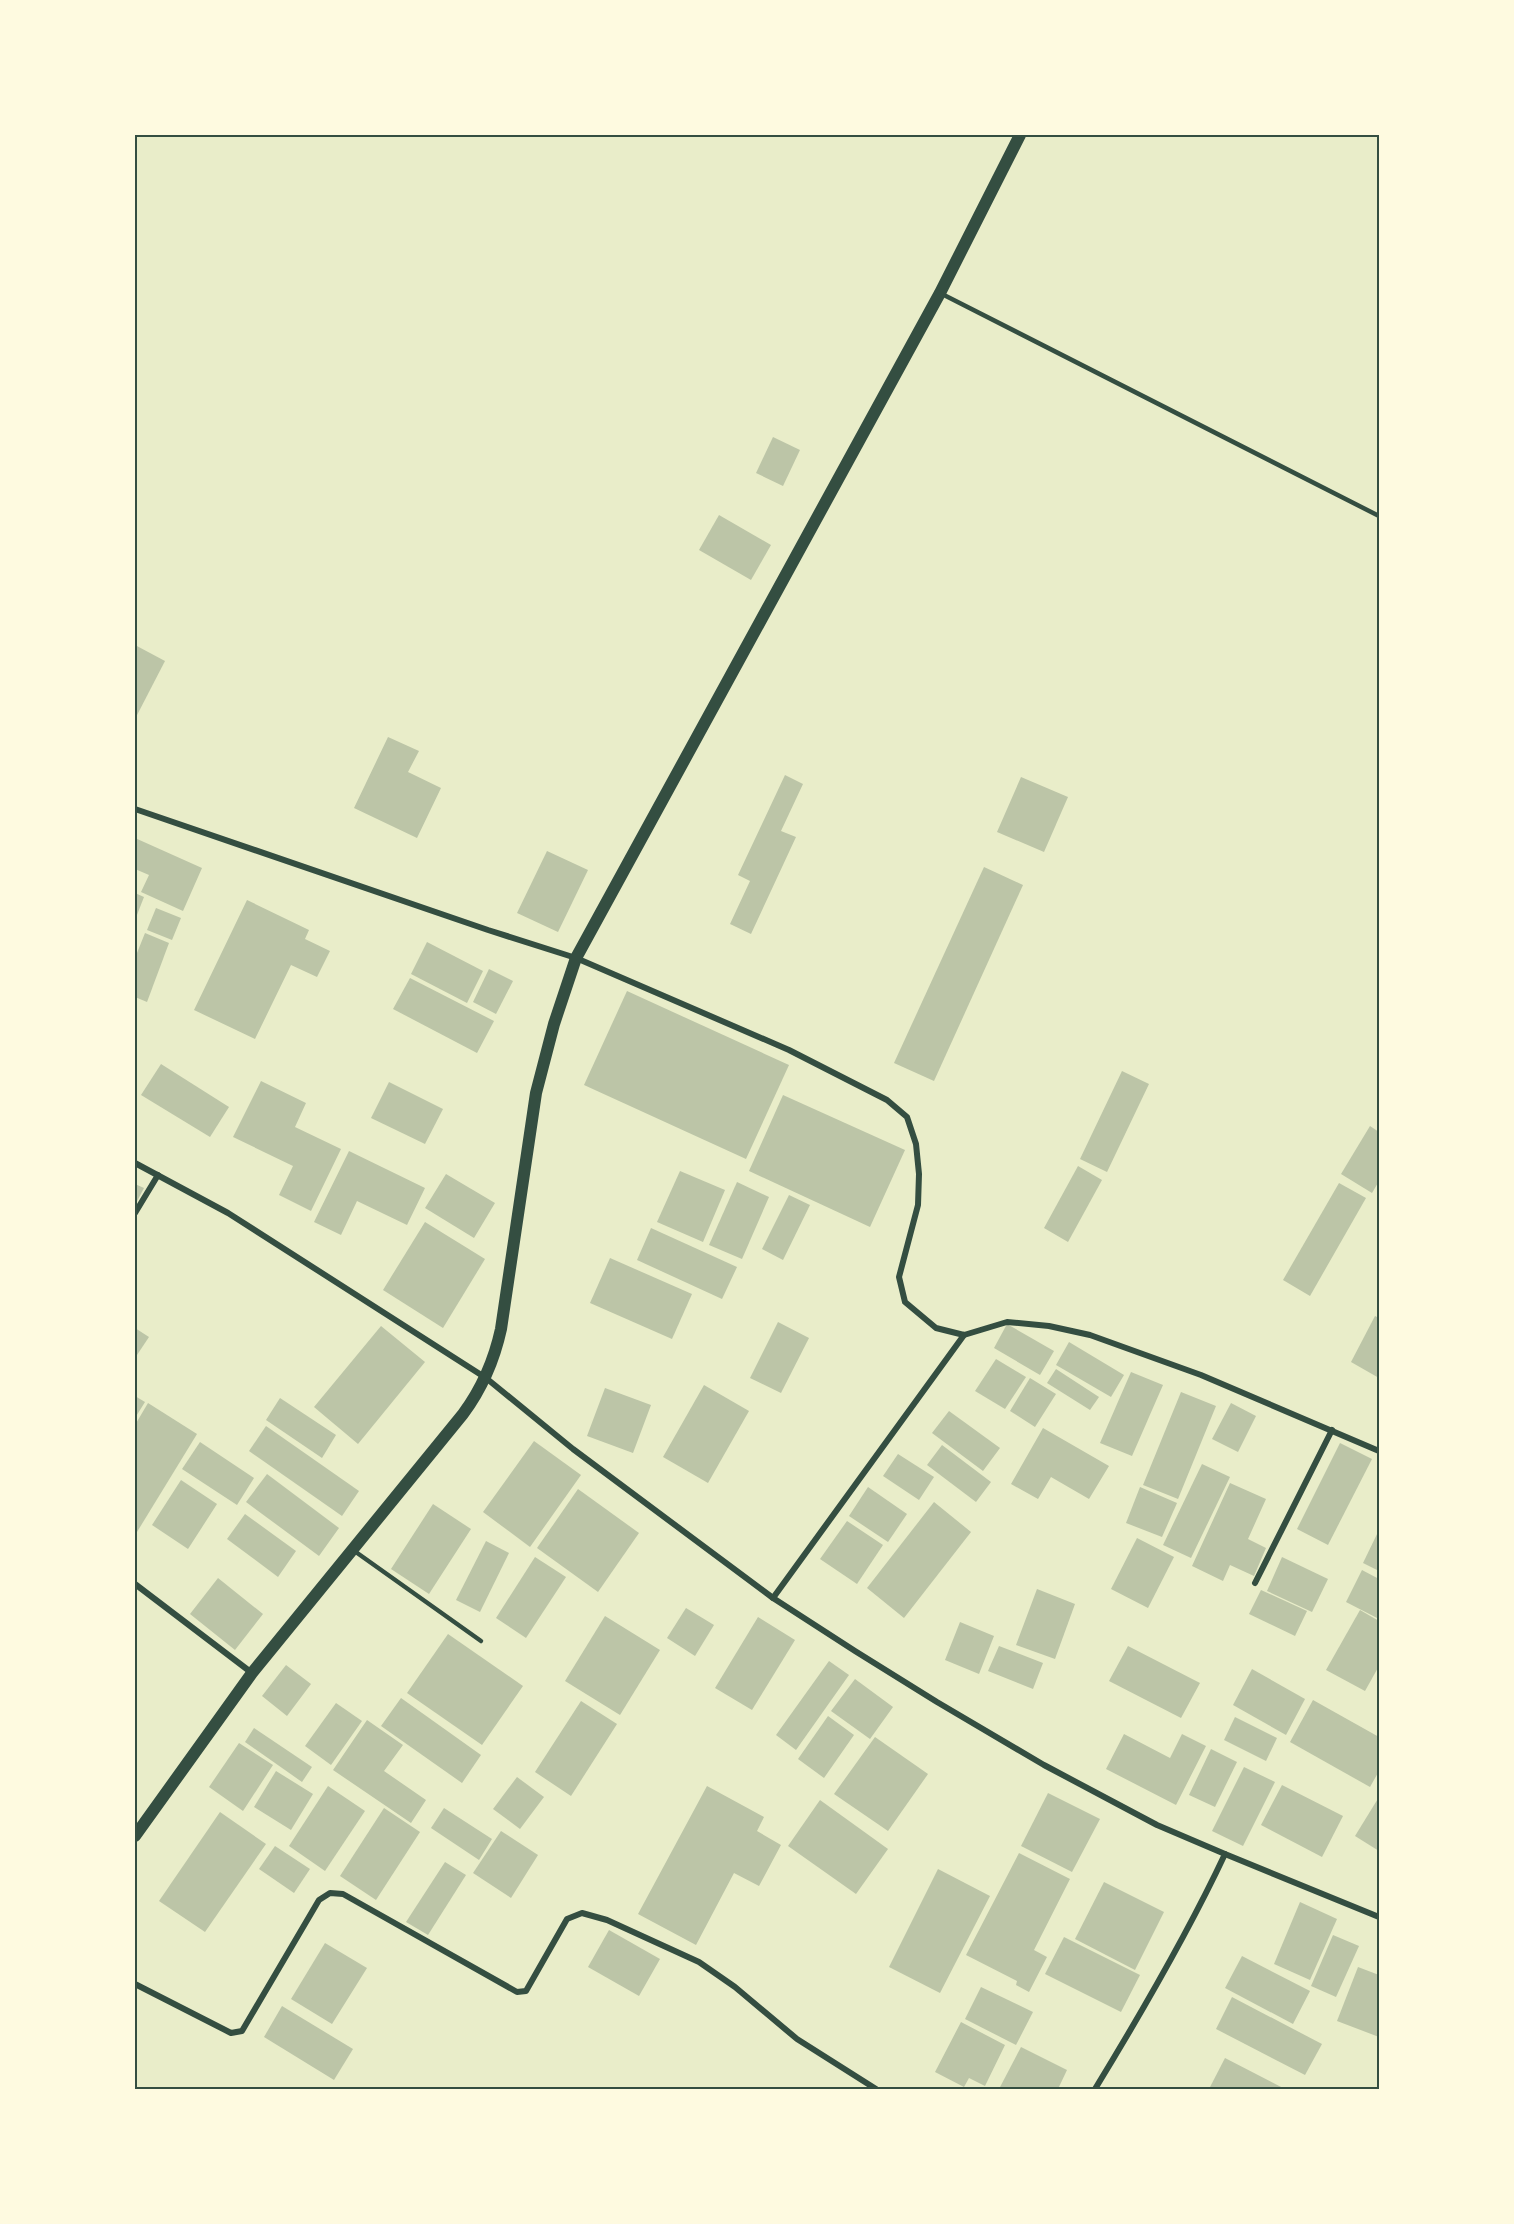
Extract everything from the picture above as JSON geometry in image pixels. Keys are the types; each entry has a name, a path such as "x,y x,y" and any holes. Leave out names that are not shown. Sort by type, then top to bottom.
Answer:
{"main road":[{"path":"135,1836 252,1673 463,1414 486,1378 495,1357 501,1329 536,1093 554,1024 576,958 940,294 1020,135"}],"street":[{"path":"135,809 576,958 789,1050 887,1100 907,1118 916,1144 919,1174 918,1204 899,1277 905,1302 936,1328 964,1335 1007,1322 1049,1326 1090,1335 1201,1375 1379,1451"},
{"path":"135,1163 228,1213 486,1378 573,1449 773,1598 937,1702 1044,1765 1157,1825 1379,1917"},
{"path":"135,1213 158,1175"},
{"path":"773,1598 964,1335"},
{"path":"1255,1583 1332,1430"},
{"path":"135,1584 252,1673"},
{"path":"1095,2089 1178,1948 1225,1854"},
{"path":"135,1984 231,2033 242,2031 319,1900 330,1893 343,1894 517,1992 526,1991 567,1919 582,1913 608,1920 699,1962 735,1987 797,2039 876,2089"}],"lane":[{"path":"940,294 1379,516"},
{"path":"353,1550 481,1641"}],"building":[{"path":"773,437 800,450 783,486 756,473"},
{"path":"719,515 771,545 751,580 699,550"},
{"path":"135,645 165,661 135,719"},
{"path":"388,737 419,751 408,772 441,788 417,838 354,808"},
{"path":"785,775 803,784 781,831 796,837 751,934 730,924 750,881 738,875"},
{"path":"1021,777 1068,797 1044,852 997,832"},
{"path":"135,838 202,868 183,911 141,892 149,875 135,869"},
{"path":"547,851 588,870 558,932 517,913"},
{"path":"984,867 1023,885 934,1081 894,1063"},
{"path":"135,893 144,897 135,920"},
{"path":"247,900 309,930 305,939 330,951 317,977 291,965 255,1039 194,1010"},
{"path":"156,908 181,918 172,940 147,930"},
{"path":"145,933 169,943 147,1002 135,997 135,958"},
{"path":"427,942 483,971 467,1003 411,974"},
{"path":"489,969 513,981 496,1014 473,1002"},
{"path":"410,978 494,1021 477,1053 393,1009"},
{"path":"627,991 789,1065 746,1159 584,1085"},
{"path":"161,1064 229,1107 210,1137 141,1095"},
{"path":"1122,1071 1149,1084 1107,1172 1080,1159"},
{"path":"261,1081 306,1103 295,1127 341,1149 311,1211 279,1195 293,1166 233,1137"},
{"path":"389,1082 443,1109 425,1144 371,1118"},
{"path":"783,1095 905,1150 870,1227 749,1171"},
{"path":"1370,1126 1379,1132 1379,1181 1372,1193 1341,1174"},
{"path":"349,1151 425,1188 407,1225 357,1201 341,1235 314,1222"},
{"path":"1078,1166 1102,1180 1068,1242 1044,1228"},
{"path":"680,1171 725,1190 703,1242 657,1222"},
{"path":"446,1174 495,1203 474,1238 425,1208"},
{"path":"737,1182 769,1197 742,1259 709,1245"},
{"path":"1339,1183 1366,1198 1310,1296 1283,1280"},
{"path":"135,1184 144,1188 135,1205"},
{"path":"789,1195 810,1205 783,1260 762,1249"},
{"path":"425,1222 485,1259 443,1328 383,1290"},
{"path":"651,1228 737,1267 722,1299 637,1260"},
{"path":"610,1258 692,1294 672,1339 590,1303"},
{"path":"1375,1316 1379,1318 1379,1378 1351,1362"},
{"path":"778,1322 809,1338 781,1393 750,1378"},
{"path":"1007,1324 1054,1351 1040,1375 994,1348"},
{"path":"381,1326 425,1362 358,1444 314,1407"},
{"path":"135,1328 149,1337 135,1358"},
{"path":"1069,1342 1124,1375 1111,1397 1056,1365"},
{"path":"996,1359 1026,1377 1005,1409 975,1391"},
{"path":"1056,1369 1099,1397 1090,1410 1047,1383"},
{"path":"1131,1372 1163,1385 1132,1456 1100,1443"},
{"path":"1030,1378 1056,1394 1035,1427 1010,1411"},
{"path":"704,1385 749,1411 708,1483 663,1457"},
{"path":"605,1388 651,1405 633,1453 587,1436"},
{"path":"1181,1392 1216,1406 1178,1499 1143,1485"},
{"path":"135,1396 145,1402 135,1418"},
{"path":"280,1398 336,1435 322,1458 266,1420"},
{"path":"148,1403 197,1434 137,1532 135,1530 135,1425"},
{"path":"1231,1403 1256,1416 1238,1452 1212,1439"},
{"path":"949,1411 1000,1448 983,1471 932,1433"},
{"path":"266,1426 359,1491 342,1516 249,1451"},
{"path":"1043,1428 1109,1466 1089,1499 1051,1477 1038,1499 1011,1484"},
{"path":"534,1441 581,1475 530,1547 483,1512"},
{"path":"200,1442 254,1478 237,1505 182,1469"},
{"path":"1340,1443 1372,1459 1328,1545 1297,1529"},
{"path":"942,1445 991,1482 976,1502 927,1465"},
{"path":"898,1454 934,1477 919,1500 883,1476"},
{"path":"1202,1464 1230,1477 1191,1558 1163,1545"},
{"path":"267,1474 339,1528 319,1556 246,1502"},
{"path":"181,1480 217,1504 188,1549 152,1525"},
{"path":"1230,1483 1266,1499 1248,1539 1266,1548 1254,1576 1230,1565 1223,1581 1192,1566"},
{"path":"868,1487 907,1514 888,1542 849,1516"},
{"path":"1140,1487 1177,1503 1162,1537 1126,1523"},
{"path":"578,1489 639,1533 598,1592 537,1548"},
{"path":"934,1502 971,1532 904,1618 867,1588"},
{"path":"433,1504 471,1529 429,1594 391,1569"},
{"path":"245,1514 296,1551 278,1577 227,1539"},
{"path":"847,1521 883,1545 857,1584 820,1559"},
{"path":"1379,1530 1379,1571 1363,1563"},
{"path":"1137,1538 1174,1557 1148,1608 1111,1589"},
{"path":"486,1541 509,1553 480,1612 456,1600"},
{"path":"535,1557 566,1577 526,1638 496,1618"},
{"path":"1282,1557 1328,1579 1312,1612 1267,1591"},
{"path":"1362,1570 1379,1579 1379,1619 1346,1602"},
{"path":"218,1578 263,1614 235,1650 190,1614"},
{"path":"1037,1589 1075,1604 1055,1659 1016,1645"},
{"path":"1261,1590 1307,1611 1295,1636 1249,1614"},
{"path":"686,1608 714,1625 695,1656 667,1638"},
{"path":"1360,1610 1379,1621 1379,1666 1365,1691 1326,1670"},
{"path":"605,1616 660,1650 620,1715 565,1681"},
{"path":"758,1617 795,1640 752,1710 715,1688"},
{"path":"960,1622 994,1636 979,1674 945,1660"},
{"path":"448,1634 523,1686 482,1745 407,1693"},
{"path":"999,1646 1043,1663 1033,1689 988,1671"},
{"path":"1128,1646 1200,1683 1181,1718 1109,1681"},
{"path":"829,1661 849,1675 796,1750 776,1735"},
{"path":"286,1665 311,1684 287,1716 262,1696"},
{"path":"1252,1669 1305,1699 1286,1735 1233,1705"},
{"path":"855,1679 893,1707 870,1739 831,1711"},
{"path":"401,1698 481,1755 462,1783 381,1726"},
{"path":"1313,1700 1379,1737 1379,1771 1370,1787 1290,1742"},
{"path":"581,1701 617,1724 571,1796 535,1772"},
{"path":"336,1703 362,1721 331,1765 305,1746"},
{"path":"828,1716 854,1735 824,1778 798,1759"},
{"path":"1235,1717 1277,1738 1266,1761 1224,1740"},
{"path":"367,1720 403,1745 384,1771 426,1800 411,1823 333,1770"},
{"path":"254,1728 312,1767 302,1782 245,1742"},
{"path":"1124,1734 1170,1758 1182,1734 1206,1746 1176,1805 1106,1769"},
{"path":"875,1737 928,1774 888,1831 834,1794"},
{"path":"239,1743 273,1765 243,1811 209,1787"},
{"path":"1211,1749 1237,1762 1215,1807 1189,1795"},
{"path":"1244,1767 1275,1782 1243,1846 1212,1831"},
{"path":"276,1771 313,1794 291,1830 254,1807"},
{"path":"517,1777 544,1797 520,1829 493,1809"},
{"path":"1282,1785 1343,1816 1322,1857 1261,1825"},
{"path":"328,1786 365,1811 325,1871 289,1846"},
{"path":"707,1786 764,1817 757,1831 781,1845 759,1886 734,1873 696,1945 638,1914"},
{"path":"1048,1793 1100,1819 1072,1872 1021,1846"},
{"path":"1379,1797 1379,1851 1355,1836"},
{"path":"820,1800 888,1849 856,1894 788,1846"},
{"path":"384,1808 420,1832 376,1900 340,1876"},
{"path":"444,1808 492,1839 479,1860 431,1828"},
{"path":"220,1812 266,1844 205,1932 159,1901"},
{"path":"501,1831 538,1855 511,1898 473,1873"},
{"path":"275,1846 310,1869 294,1893 259,1869"},
{"path":"1019,1853 1070,1879 1034,1950 1047,1957 1029,1992 1016,1985 1017,1981 966,1955"},
{"path":"445,1862 466,1875 428,1935 406,1922"},
{"path":"938,1869 990,1896 940,1993 889,1967"},
{"path":"1104,1882 1164,1912 1135,1970 1075,1939"},
{"path":"1300,1902 1337,1919 1310,1980 1274,1964"},
{"path":"609,1930 660,1959 639,1996 588,1967"},
{"path":"1333,1935 1359,1946 1336,1997 1311,1986"},
{"path":"1064,1937 1140,1975 1121,2012 1045,1974"},
{"path":"325,1943 367,1968 332,2024 291,1999"},
{"path":"1242,1956 1310,1991 1293,2024 1225,1988"},
{"path":"1358,1967 1379,1975 1379,2037 1337,2021"},
{"path":"981,1987 1033,2012 1016,2045 965,2019"},
{"path":"1232,1997 1322,2044 1305,2075 1216,2029"},
{"path":"282,2006 353,2049 334,2080 264,2037"},
{"path":"961,2022 1005,2045 985,2086 969,2078 964,2087 935,2072"},
{"path":"1021,2047 1067,2070 1058,2089 999,2089"},
{"path":"1225,2058 1285,2089 1209,2089"}]}
